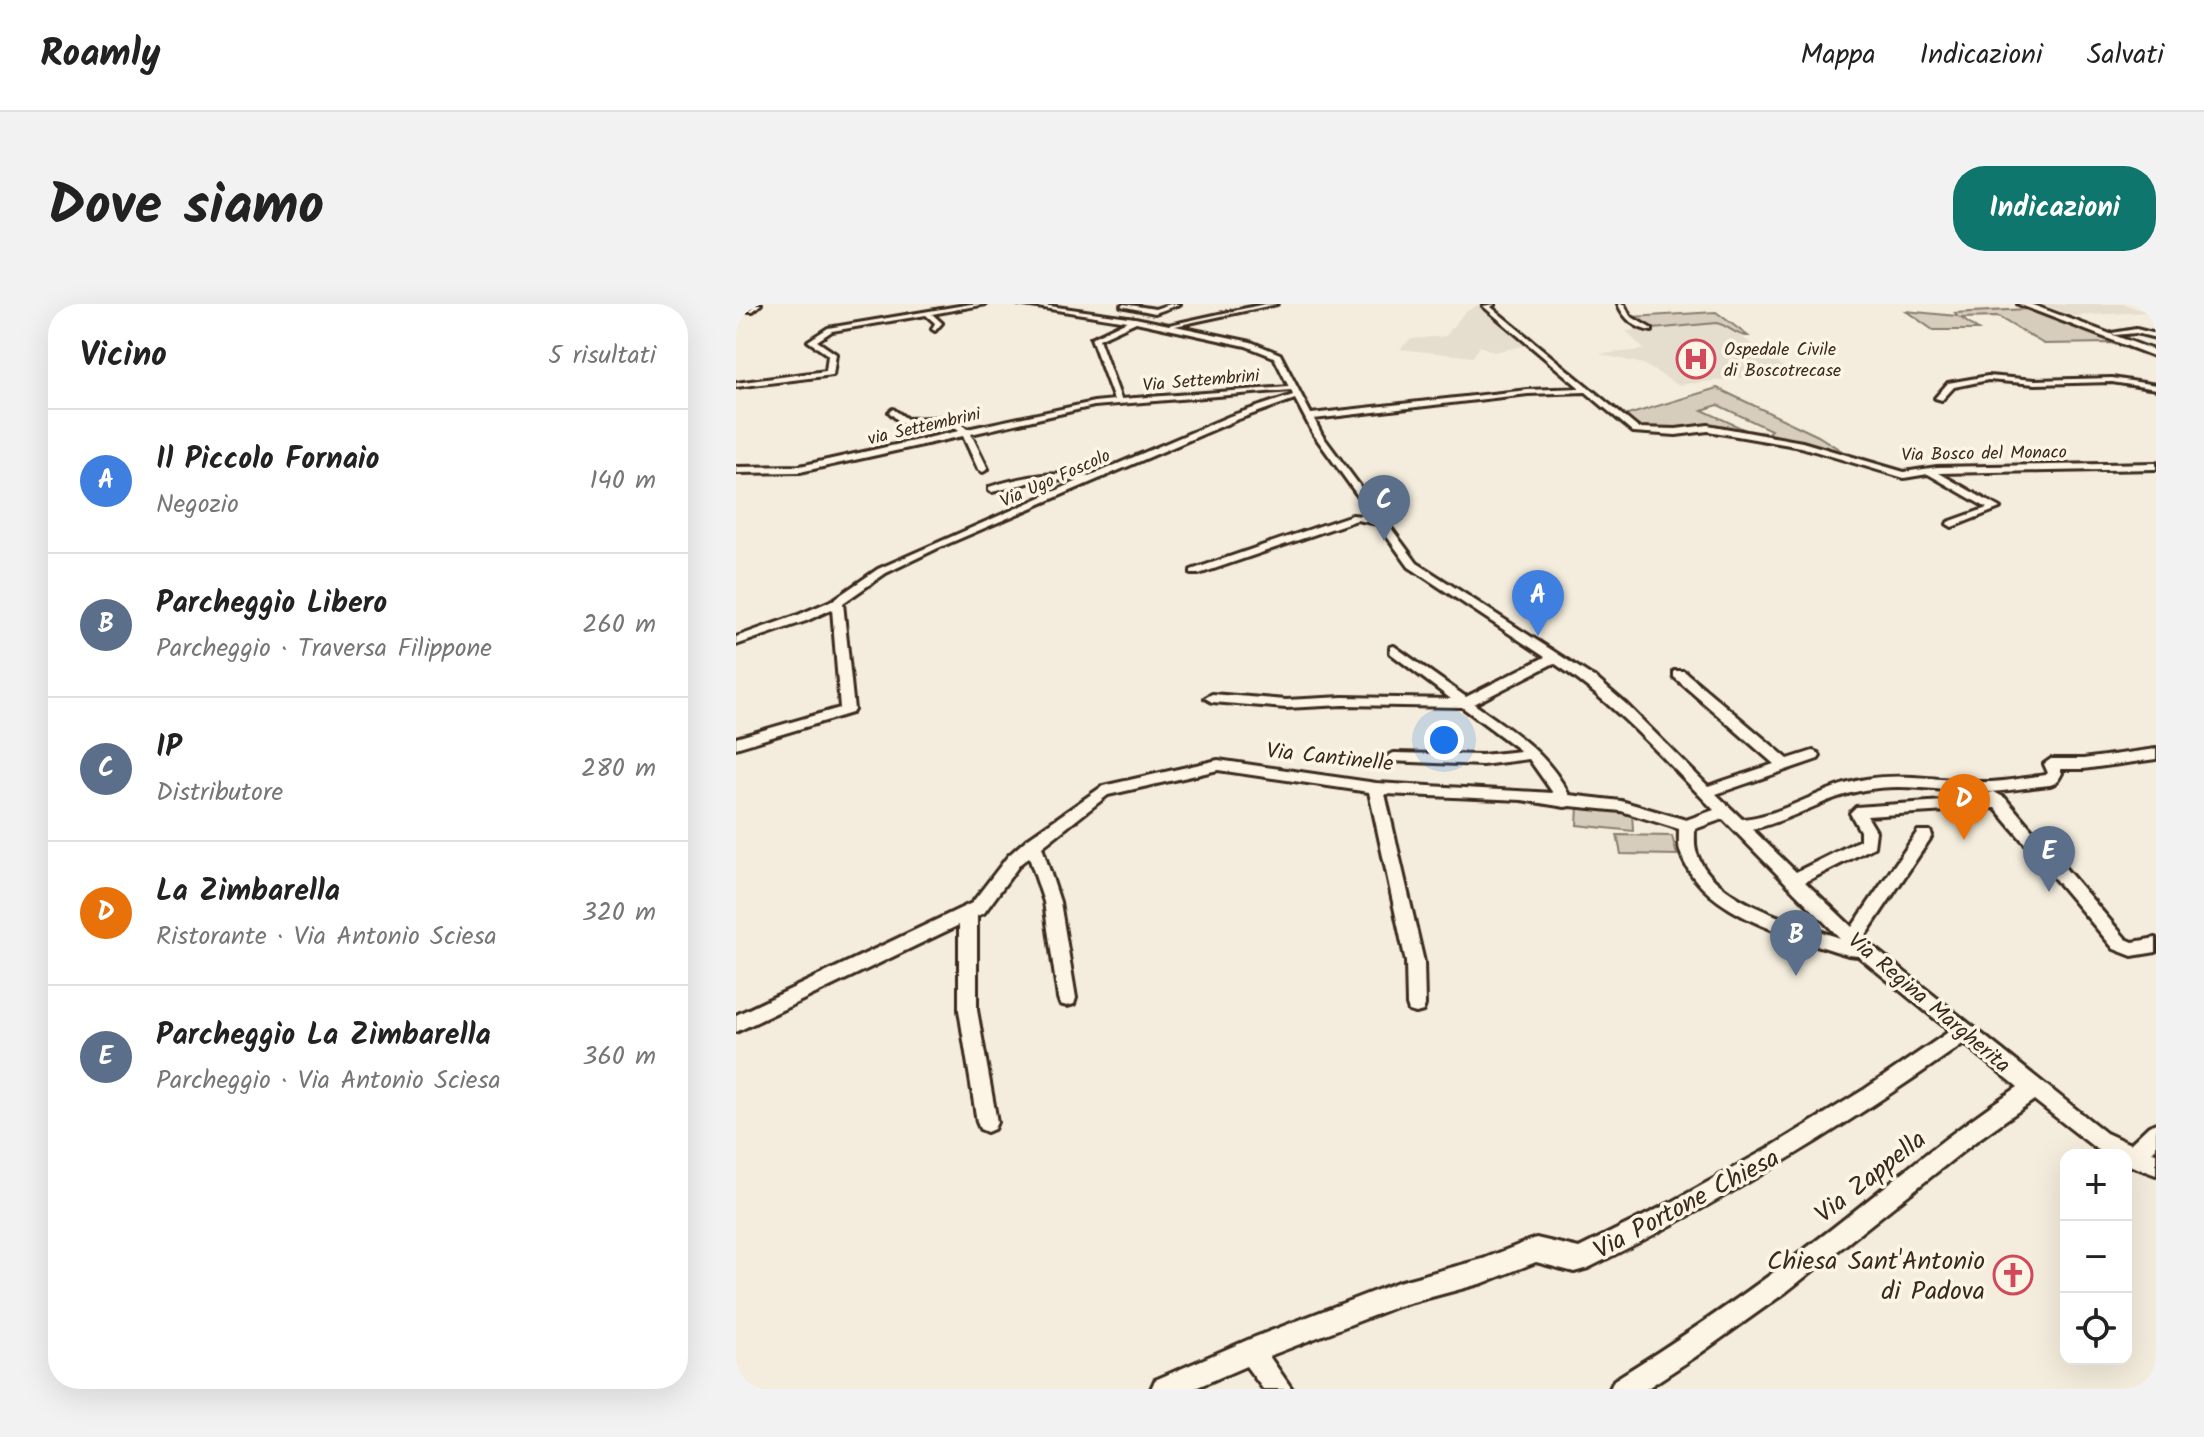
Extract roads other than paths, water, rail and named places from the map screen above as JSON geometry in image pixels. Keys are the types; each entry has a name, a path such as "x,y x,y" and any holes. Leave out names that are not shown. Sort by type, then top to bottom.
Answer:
{"highway":[{"path":"2022,304 2156,352"},
{"path":"2031,304 2156,352"}],"street":[{"path":"751,310 758,304"},
{"path":"736,385 825,375 832,371 832,354 812,343 819,333 983,304"},
{"path":"1021,304 1135,320 1262,348 1277,356 1307,417"},
{"path":"1104,315 1126,305 1142,305 1155,311 1177,304"},
{"path":"1207,304 1228,315"},
{"path":"1163,327 1274,304"},
{"name":"Via Bosco del Monaco","path":"1492,304 1486,306 1636,430 1676,432 1708,428 1802,445 1904,475 1930,471 2156,466"},
{"path":"1621,304 1627,317 1650,330"},
{"path":"928,314 939,323 935,329"},
{"path":"1118,401 1095,336 1135,320"},
{"path":"2115,333 2140,331 2156,336"},
{"path":"1281,365 1289,393 1307,417"},
{"path":"1939,398 1951,385 1988,378 2035,382 2112,380 2156,387"},
{"path":"1307,417 1528,392 1586,390"},
{"name":"Via Settembrini","path":"1118,401 1289,393"},
{"name":"Via Ugo Foscolo","path":"736,641 802,618 837,602 882,571 934,546 1268,405 1289,393"},
{"path":"1229,395 1268,405"},
{"name":"via Settembrini","path":"736,470 800,469 1118,401"},
{"path":"893,412 905,422 950,419 966,433 983,469"},
{"name":"Via Regina Margherita","path":"1307,417 1420,570 1555,657 1621,707 1858,944 2099,1140 2156,1164"},
{"path":"1930,471 1995,508 1952,524"},
{"path":"992,489 1036,475 1063,474 1089,480"},
{"path":"1195,572 1356,517 1382,522"},
{"path":"736,743 847,710 837,602"},
{"path":"1394,650 1533,753 1551,771 1565,802"},
{"path":"1212,698 1286,704 1343,701 1465,703 1555,657"},
{"path":"1679,674 1785,765"},
{"path":"1394,758 1485,759 1533,753"},
{"path":"1737,825 1751,825 1789,814 1863,784 1924,782 1981,787 2050,780 2055,773 2051,764 2083,764 2156,754"},
{"path":"1705,792 1813,756"},
{"name":"Via Cantinelle","path":"736,1024 968,914 987,900 1000,876 1033,843 1103,791 1211,766 1376,788 1522,795 1621,806 1687,826"},
{"path":"1981,787 2000,802 2120,944 2132,949 2156,945"},
{"path":"1376,788 1415,962 1416,1005"},
{"path":"1792,881 1868,843 1868,831 1858,813 1861,811 2000,802"},
{"path":"1725,812 1687,826 1687,854 1720,896 1848,948 1858,944 1924,835"},
{"path":"1033,843 1050,890 1067,998"},
{"path":"968,914 968,1010 987,1122"},
{"name":"Via Portone Chiesa","path":"1164,1389 1250,1351 1398,1294 1483,1271 1536,1250 1545,1249 1568,1262 1580,1260 1662,1221 1767,1161 1964,1032"},
{"name":"Via Zappella","path":"1623,1389 1682,1353 1865,1217 1996,1112 2033,1089"},
{"path":"2133,1156 2156,1133"},
{"path":"1250,1351 1279,1389"}],"place":[{"name":"Ospedale Civile di Boscotrecase","path":"1696,359"},
{"name":"IP","path":"1384,541"},
{"name":"Il Piccolo Fornaio","path":"1538,636"},
{"name":"La Zimbarella","path":"1964,840"},
{"name":"Parcheggio La Zimbarella","path":"2049,892"},
{"name":"Parcheggio Libero","path":"1796,976"},
{"name":"Chiesa Sant'Antonio di Padova","path":"2013,1275"}]}
